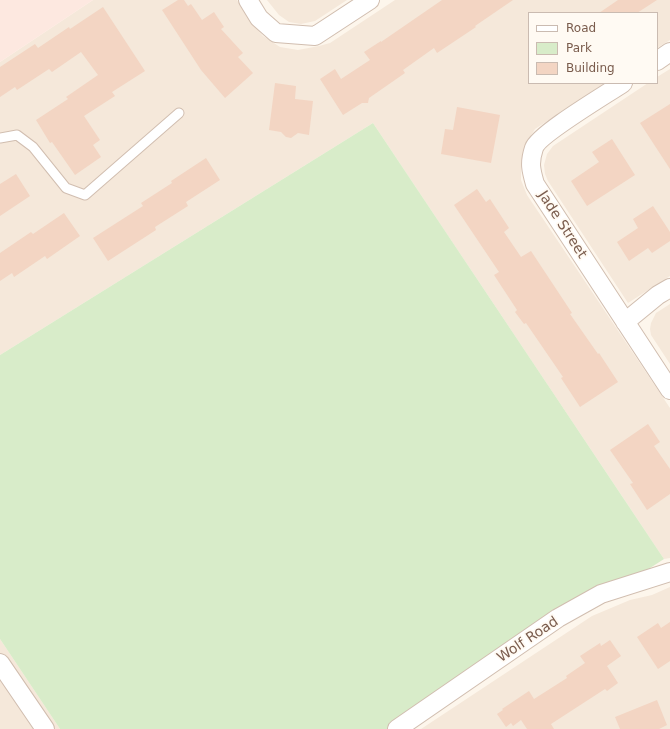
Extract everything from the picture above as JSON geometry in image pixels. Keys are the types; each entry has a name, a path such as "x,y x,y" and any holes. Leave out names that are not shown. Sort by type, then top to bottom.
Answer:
{"street":[{"path":"248,0 260,18 276,33 315,36 370,0"},
{"path":"658,59 670,52"},
{"name":"Jade Street","path":"622,84 551,131 534,147 530,167 535,184 670,390"},
{"path":"625,322 658,295 670,288"},
{"name":"Wolf Road","path":"397,729 558,618 601,594 670,572"},
{"path":"0,663 45,729"}],"lane":[{"path":"0,138 17,135 33,147 66,188 84,195 179,114"}],"shaded area":[{"path":"0,0 93,0 0,62"},
{"path":"93,0 237,0 251,22 263,36 280,47 298,50 330,43 395,0 670,0 670,40 658,47 658,12 528,12 528,84 603,84 535,129 527,142 521,162 521,180 527,195 670,408 670,558 664,559 373,123 0,355 0,62"},
{"path":"267,0 347,0 315,21 301,24 289,22 279,15"},
{"path":"670,69 670,276 628,303 548,181 545,174 544,165 547,154 553,146 646,84 658,84 658,76"},
{"path":"670,304 670,364 651,335 650,329 656,313"},
{"path":"670,587 670,729 421,729 592,616 630,600 652,595"},
{"path":"0,639 60,729 0,729"}],"green space":[{"path":"373,123 664,559 401,729 60,729 0,639 0,355"}],"building":[{"path":"178,0 184,0 188,6 191,4 202,20 214,12 224,27 221,29 243,53 238,57 253,73 225,98 201,70 162,10"},
{"path":"442,0 513,0 437,53 434,48 403,70 405,73 369,98 368,103 362,103 343,115 320,79 335,69 341,79 370,60 364,52"},
{"path":"618,0 657,0 639,12 600,12"},
{"path":"103,7 145,71 112,92 115,96 84,116 100,140 93,145 101,157 75,175 52,142 50,143 36,120 68,99 66,97 98,75 81,52 52,72 49,69 17,90 15,87 0,97 0,67 35,44 38,48 69,27 70,29"},
{"path":"275,83 296,86 295,99 313,101 309,135 298,133 291,138 286,137 281,132 269,130"},
{"path":"670,104 670,169 640,123"},
{"path":"457,107 500,115 491,163 441,154 445,129 453,130"},
{"path":"612,139 635,175 587,206 571,181 599,162 592,152"},
{"path":"206,158 220,180 186,202 188,206 155,227 156,230 108,261 93,238 143,206 141,203 172,183 171,181"},
{"path":"16,174 30,196 0,216 0,184"},
{"path":"477,189 486,202 490,199 509,228 504,232 521,257 531,251 572,313 570,314 598,354 599,353 618,382 580,407 561,378 563,377 526,323 524,324 515,312 517,310 494,275 499,272 454,205"},
{"path":"653,206 670,232 670,241 652,253 648,248 629,261 617,242 638,228 633,219"},
{"path":"64,213 80,236 47,259 45,256 14,277 12,273 0,281 0,253 31,232 33,234"},
{"path":"648,424 660,442 654,446 670,469 670,494 647,510 630,484 633,483 610,450"},
{"path":"670,622 670,661 658,669 637,637 658,623 661,628"},
{"path":"610,640 621,656 607,666 618,683 607,691 605,689 551,724 554,729 527,729 521,720 513,726 511,723 506,727 497,714 503,710 502,709 529,691 534,699 567,678 566,676 585,663 580,656 600,643 601,646"},
{"path":"657,700 667,725 659,729 620,729 615,717"}]}
